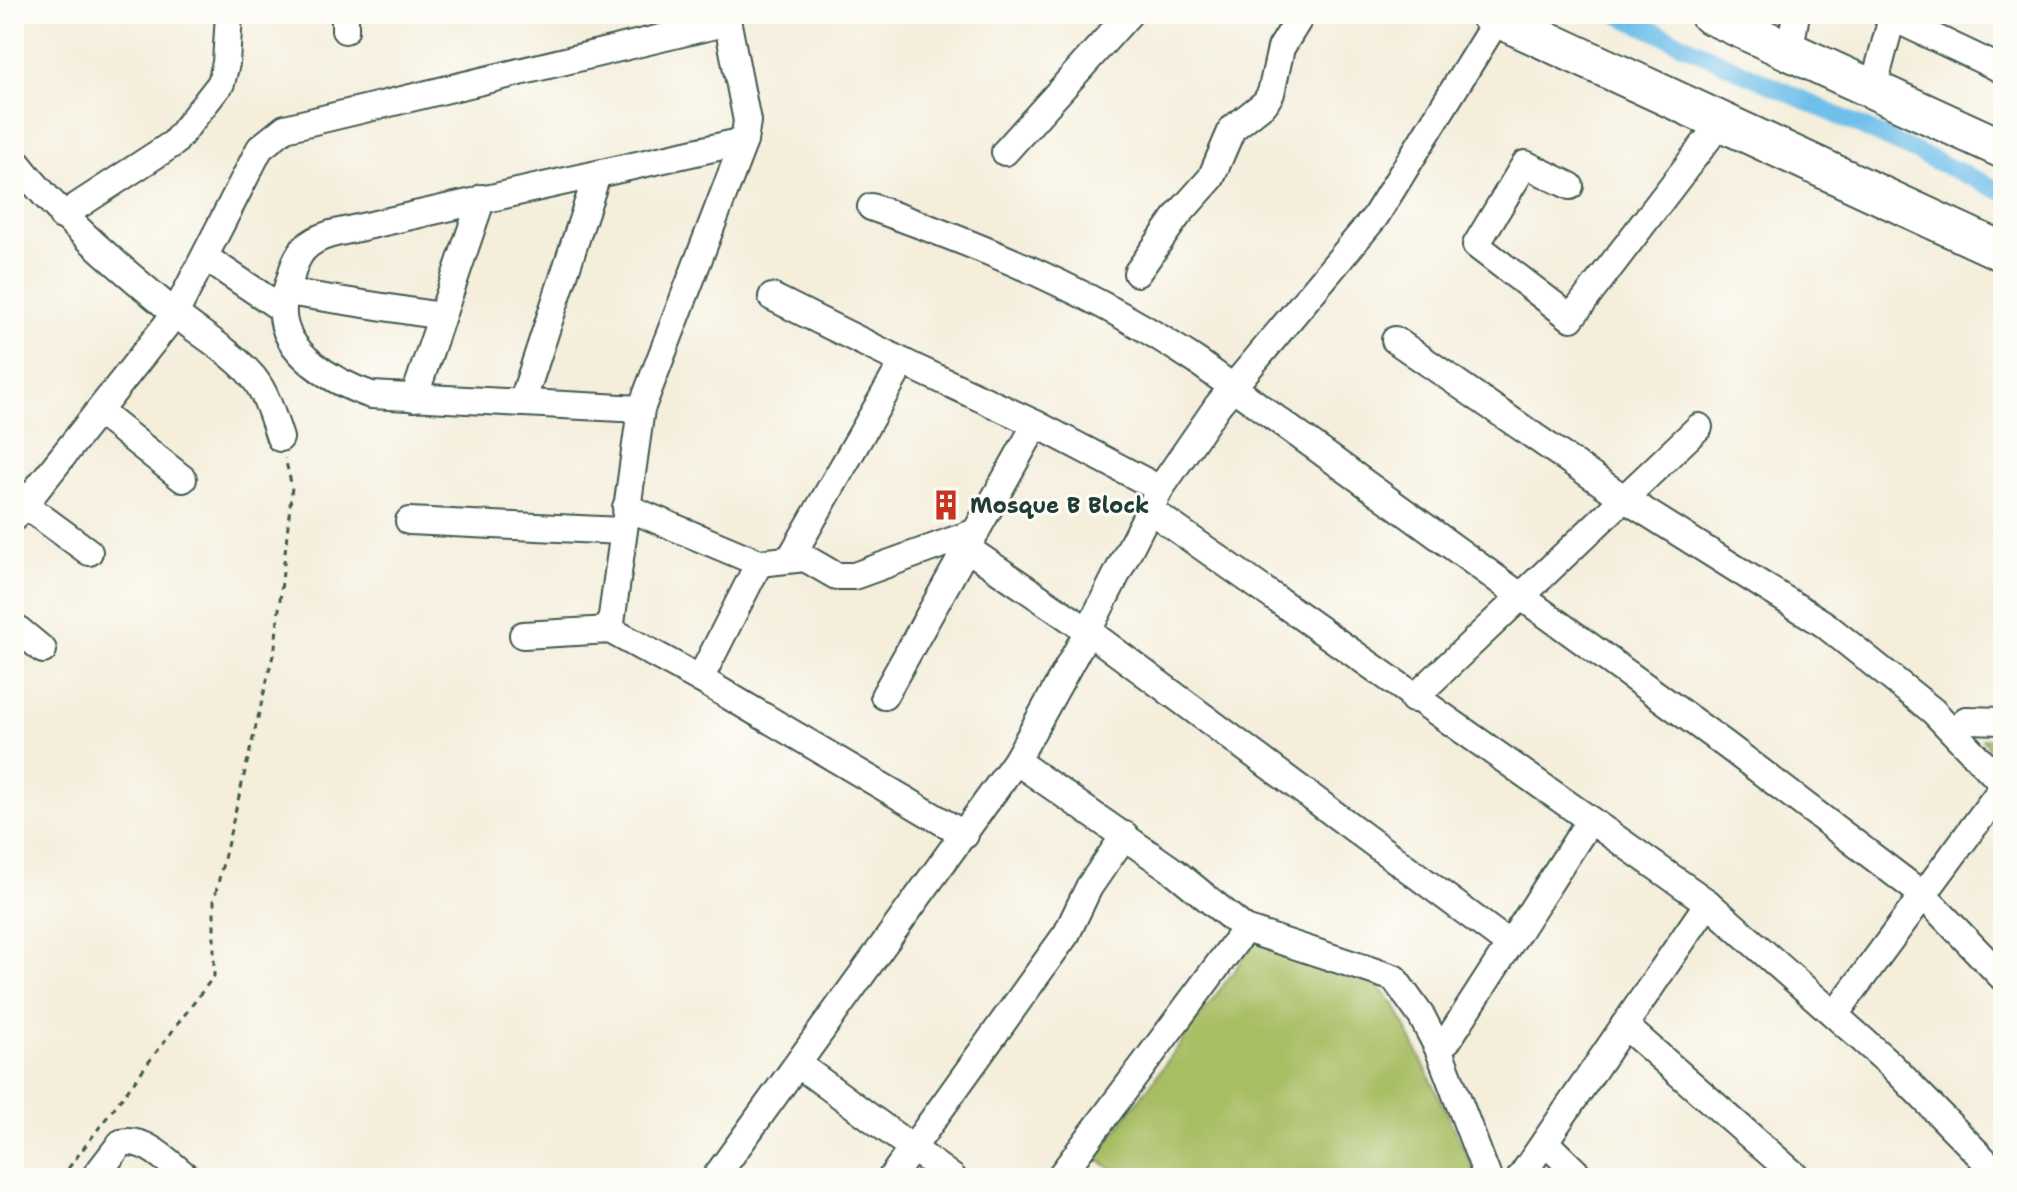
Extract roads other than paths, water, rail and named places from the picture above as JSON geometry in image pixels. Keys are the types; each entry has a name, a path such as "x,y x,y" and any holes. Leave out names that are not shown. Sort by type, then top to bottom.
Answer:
{"highway":[{"path":"1709,14 1793,32 1873,89 2003,149"},
{"path":"1493,16 2003,252"}],"street":[{"path":"62,216 174,143 221,83 226,63 229,14"},
{"path":"1005,152 1129,14"},
{"path":"1137,273 1178,215 1211,178 1232,129 1265,103 1271,93 1281,48 1302,14"},
{"path":"1873,89 1890,15 2003,70"},
{"path":"715,1178 1016,761 1088,631 1155,500 1218,405 1233,391 1375,217 1493,16"},
{"path":"89,552 19,511 175,314 260,148 285,128 727,18 747,121 744,141 641,409 610,630"},
{"path":"1570,186 1525,164 1476,245 1571,318 1721,122"},
{"path":"641,409 371,395 342,385 323,373 294,342 284,301 294,265 311,240 482,198 744,141"},
{"path":"14,159 62,216 175,314 218,345 254,379 270,406 280,438"},
{"path":"522,403 597,175"},
{"path":"414,398 482,198"},
{"path":"871,207 955,237 1072,288 1133,319 1520,596 1923,895 2003,978"},
{"path":"206,258 284,301 441,316"},
{"path":"772,297 1036,424 1155,500 1413,699 1708,903 1836,1013 1995,1176"},
{"path":"1395,340 1622,497 1824,624 1954,732 2003,785 1836,1013"},
{"path":"791,557 903,362"},
{"path":"99,412 183,479"},
{"path":"884,696 1036,424"},
{"path":"1413,699 1699,427"},
{"path":"409,521 624,519 759,563 791,557 805,558 836,576 850,577 972,540"},
{"path":"972,540 1088,631 1509,944"},
{"path":"700,679 759,563"},
{"path":"14,626 43,650"},
{"path":"523,635 610,630 700,679 965,835"},
{"path":"1954,732 1966,720 2003,721"},
{"path":"1016,761 1125,835 1245,929 1394,978 1422,1017 1438,1048 1488,1178"},
{"path":"1438,1048 1448,1040 1590,820"},
{"path":"891,1178 1067,933 1089,887 1125,835"},
{"path":"1520,1178 1708,903"},
{"path":"1059,1178 1245,929"},
{"path":"1624,1025 1798,1178"},
{"path":"799,1065 953,1178"},
{"path":"94,1178 121,1143 128,1141 142,1144 188,1178"},
{"path":"1545,1142 1582,1178"}],"waterway":[{"path":"1617,14 2003,192"}],"place":[{"name":"Mosque B Block","path":"946,505"}]}
